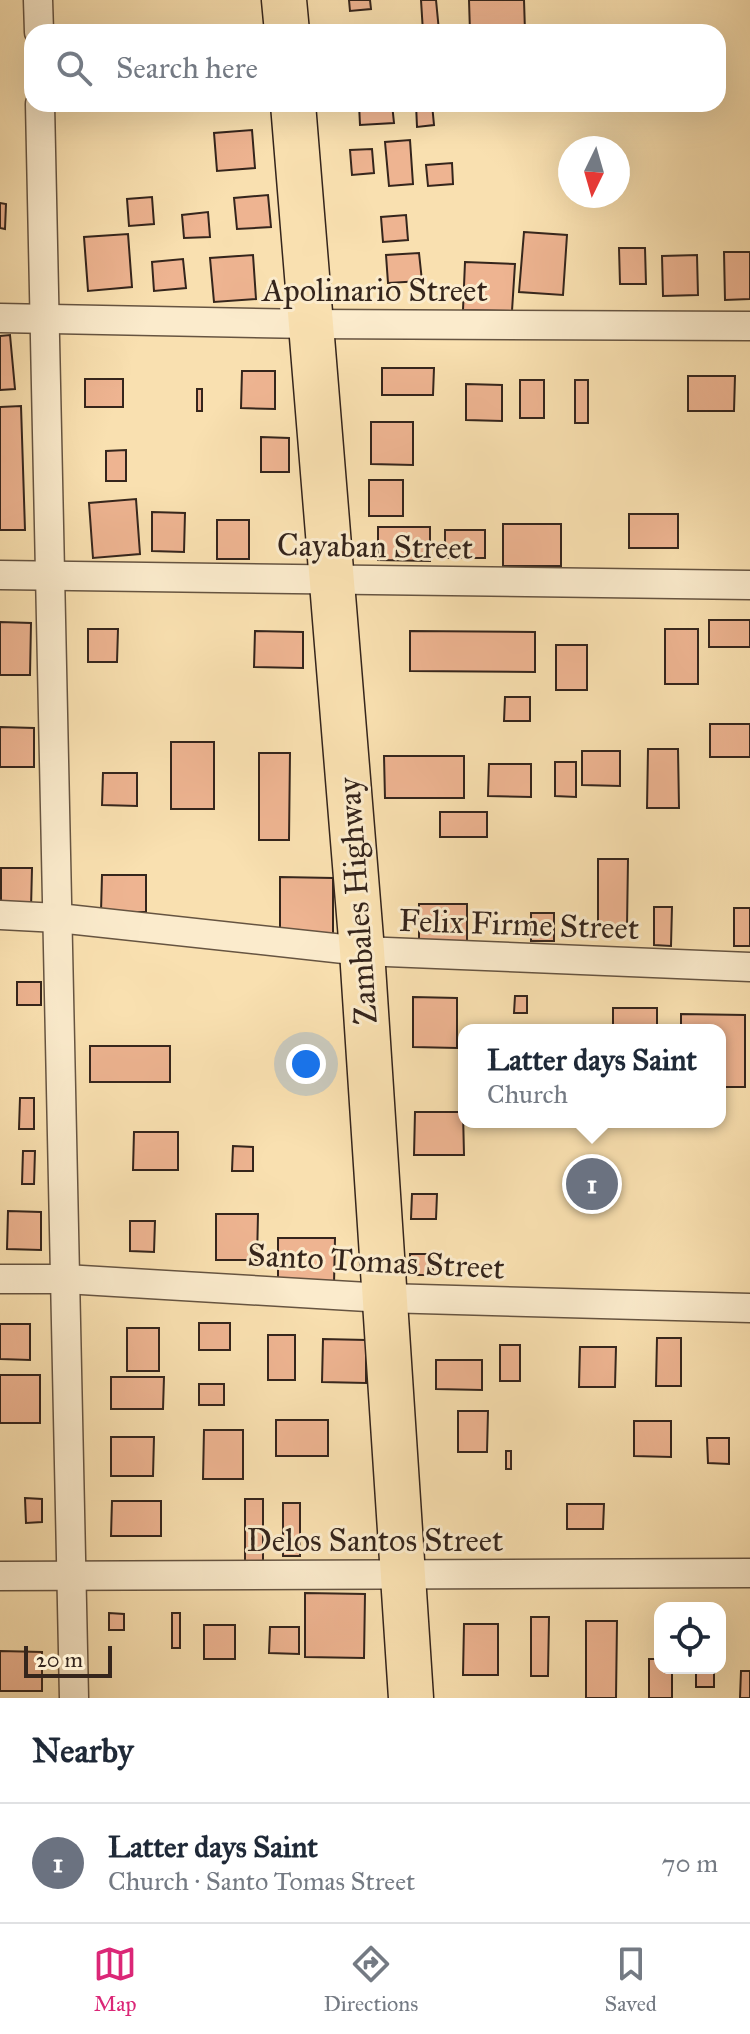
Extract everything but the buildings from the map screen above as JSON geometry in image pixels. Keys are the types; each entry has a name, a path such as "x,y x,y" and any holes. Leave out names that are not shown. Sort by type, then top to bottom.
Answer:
{"main road":[{"path":"284,0 286,24"},
{"name":"Zambales Highway","path":"294,112 362,951 411,1698"}],"street":[{"path":"38,0 39,24"},
{"path":"40,112 74,1698"},
{"name":"Apolinario Street","path":"0,318 310,324 750,326"},
{"name":"Cayaban Street","path":"0,575 750,585"},
{"name":"Felix Firme Street","path":"0,915 58,918 362,951 750,967"},
{"name":"Santo Tomas Street","path":"0,1279 65,1279 384,1298 750,1308"},
{"name":"Delos Santos Street","path":"0,1576 750,1573"}],"place":[{"name":"Latter days Saint","path":"592,1184"}]}
